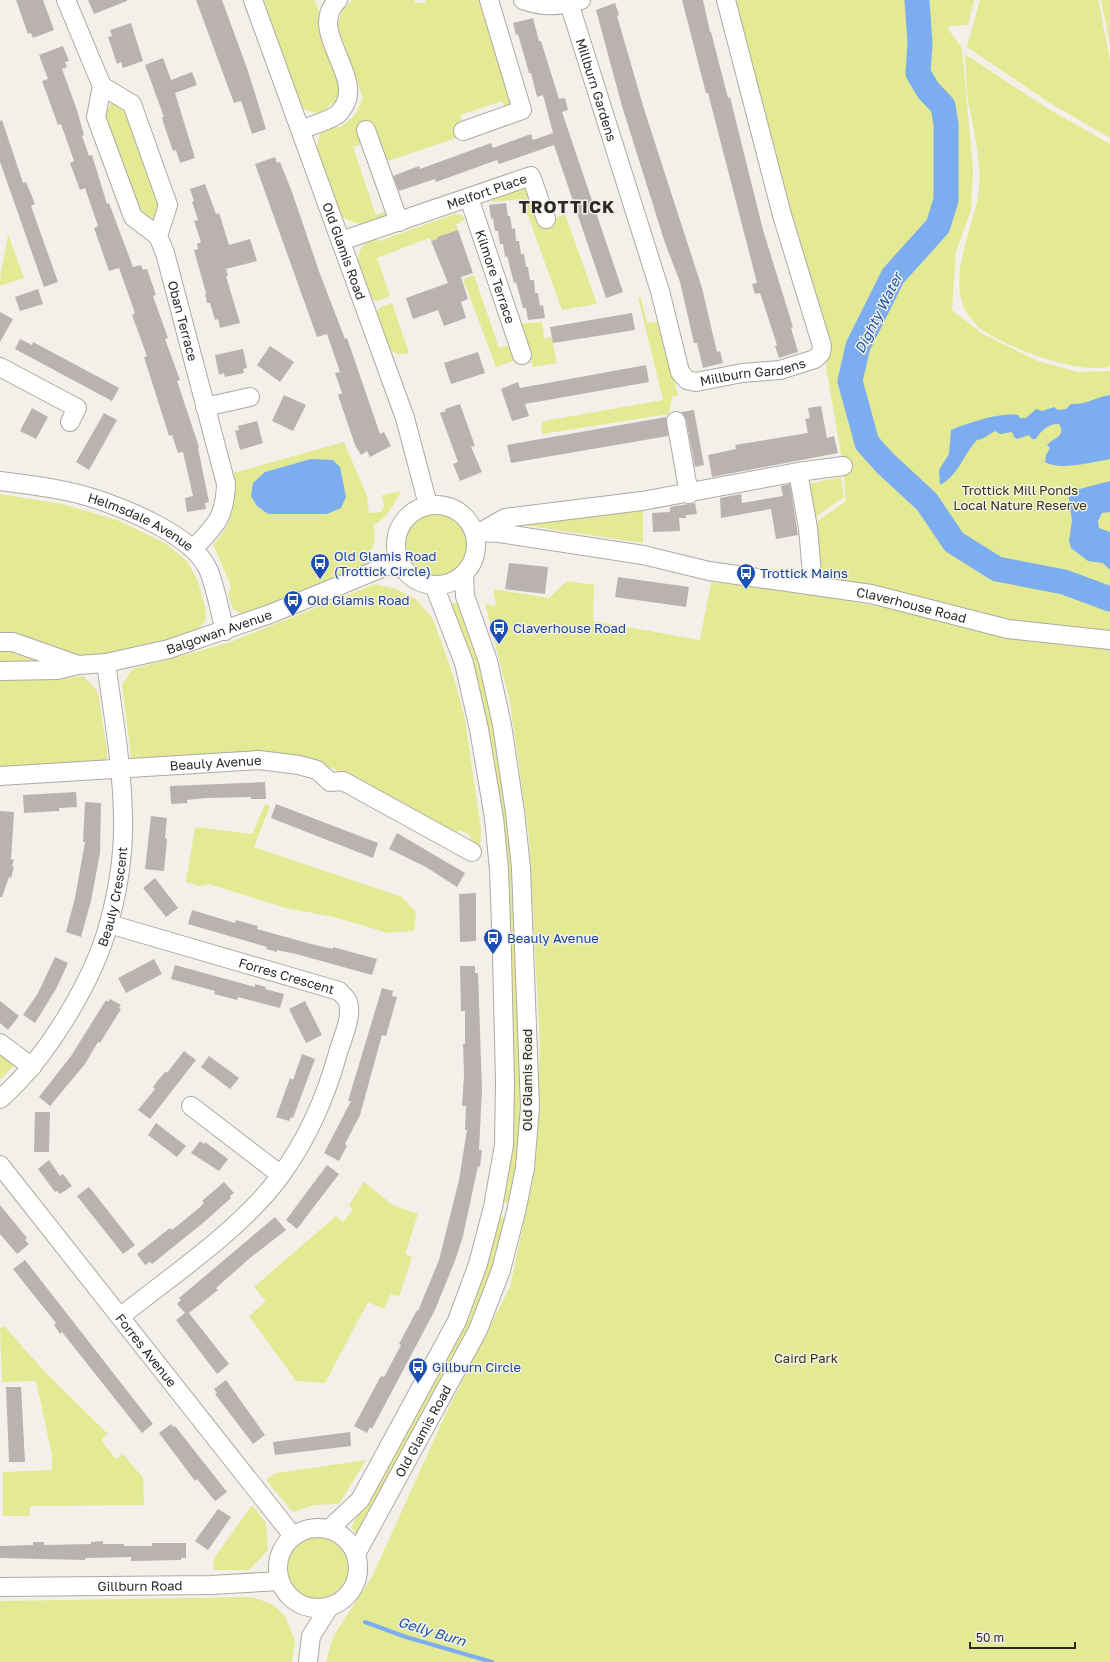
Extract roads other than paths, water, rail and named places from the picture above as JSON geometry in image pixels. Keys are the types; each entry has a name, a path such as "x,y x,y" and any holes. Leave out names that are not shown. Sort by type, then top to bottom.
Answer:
{"street":[{"path":"66,0 102,86 96,117 132,217 158,236 168,205 132,104 102,86"},
{"name":"Old Glamis Road","path":"252,0 301,130 405,418 428,505"},
{"path":"301,130 336,116 348,101 348,80 330,37 329,18 335,3 338,0"},
{"path":"463,131 522,110 489,0"},
{"name":"Millburn Gardens","path":"523,0 540,6 575,2 660,291 680,372 687,380 696,382 742,373 780,370 815,360 821,353 822,346 782,215 726,0"},
{"path":"366,130 399,222"},
{"name":"Melfort Place","path":"341,241 531,176 546,220"},
{"name":"Kilmore Terrace","path":"469,198 522,356"},
{"name":"Oban Terrace","path":"158,236 165,253 226,484 222,513 214,527 193,549"},
{"path":"0,367 78,408 70,422"},
{"path":"206,407 250,397"},
{"path":"676,421 689,494"},
{"path":"477,533 505,518 689,494 798,472 843,466"},
{"path":"798,472 808,528 813,585"},
{"name":"Helmsdale Avenue","path":"0,481 54,489 96,499 168,530 193,549 208,568 225,631"},
{"path":"428,505 442,505 455,509 465,516 477,533 476,555 471,566 464,575 450,583 434,586 420,582 407,574 399,561 395,548 397,534 403,521 414,511 428,505"},
{"name":"Claverhouse Road","path":"477,533 499,533 643,555 709,571 871,594 1008,629 1110,640"},
{"name":"Balgowan Avenue","path":"0,671 57,670 78,665 106,663 169,649 225,631 399,561"},
{"name":"Old Glamis Road","path":"356,1554 478,1330 501,1270 516,1212 525,1168 530,1107 521,868 515,812 502,725 488,660 465,596 464,575"},
{"name":"Old Glamis Road","path":"329,1529 360,1500 457,1321 478,1264 493,1207 504,1145 505,1082 499,869 494,818 480,729 464,663 434,586"},
{"name":"Balgowan Avenue","path":"0,642 13,642 78,665"},
{"name":"Beauly Crescent","path":"0,1098 32,1066 65,1020 90,972 109,924 121,855 124,817 121,768 106,663"},
{"name":"Beauly Avenue","path":"0,776 259,760 299,765 316,770 330,782 342,781 465,844"},
{"name":"Forres Crescent","path":"109,924 338,991 346,999 349,1013 328,1088 309,1131 281,1176 257,1204 217,1240 120,1317"},
{"path":"0,1042 32,1066"},
{"path":"191,1106 281,1176"},
{"name":"Forres Avenue","path":"0,1165 293,1536"},
{"path":"493,1207 516,1212"},
{"path":"316,1528 329,1529 340,1534 350,1543 356,1554 358,1563 356,1582 352,1590 342,1600 330,1606 312,1608 296,1602 286,1593 280,1581 277,1569 279,1556 284,1545 293,1536 304,1530 316,1528"},
{"name":"Gillburn Road","path":"0,1587 211,1585 280,1581"},
{"path":"296,1602 311,1636"},
{"path":"308,1662 311,1636 330,1606"}],"water":[{"path":"1110,395 1110,459 1067,466 1051,465 1045,462 1046,455 1050,448 1047,445 1060,435 1061,428 1059,424 1046,428 1036,439 1032,439 1029,435 1017,439 1014,437 1012,432 1000,434 995,431 982,439 977,440 952,476 940,485 939,470 949,454 951,430 975,421 1003,415 1011,414 1018,415 1020,418 1026,418 1036,409 1042,411 1054,407 1058,410 1066,409 1071,404 1082,403"},
{"path":"311,459 333,460 340,467 346,497 341,508 327,514 268,514 257,506 251,496 253,483 265,472"},
{"path":"1110,481 1110,512 1102,513 1098,521 1099,528 1110,532 1110,570 1103,563 1088,561 1071,548 1069,540 1072,521 1068,492"}],"waterway":[{"name":"Dighty Water","path":"917,0 920,43 918,73 928,90 943,106 946,124 946,200 938,226 893,276 858,346 850,381 867,443 885,463 927,502 954,542 997,569 1064,582 1110,599"},
{"name":"Gelly Burn","path":"365,1622 406,1637 492,1662"}],"place":[{"name":"Old Glamis Road (Trottick Circle)","path":"320,580"},
{"name":"Trottick Mains","path":"746,590"},
{"name":"Old Glamis Road","path":"293,617"},
{"name":"Claverhouse Road","path":"499,645"},
{"name":"Beauly Avenue","path":"493,955"},
{"name":"Gillburn Circle","path":"418,1384"}],"district":[{"name":"TROTTICK","path":"567,206"}],"park label":[{"name":"Trottick Mill Ponds Local Nature Reserve","path":"1020,498"},
{"name":"Caird Park","path":"806,1358"}]}
